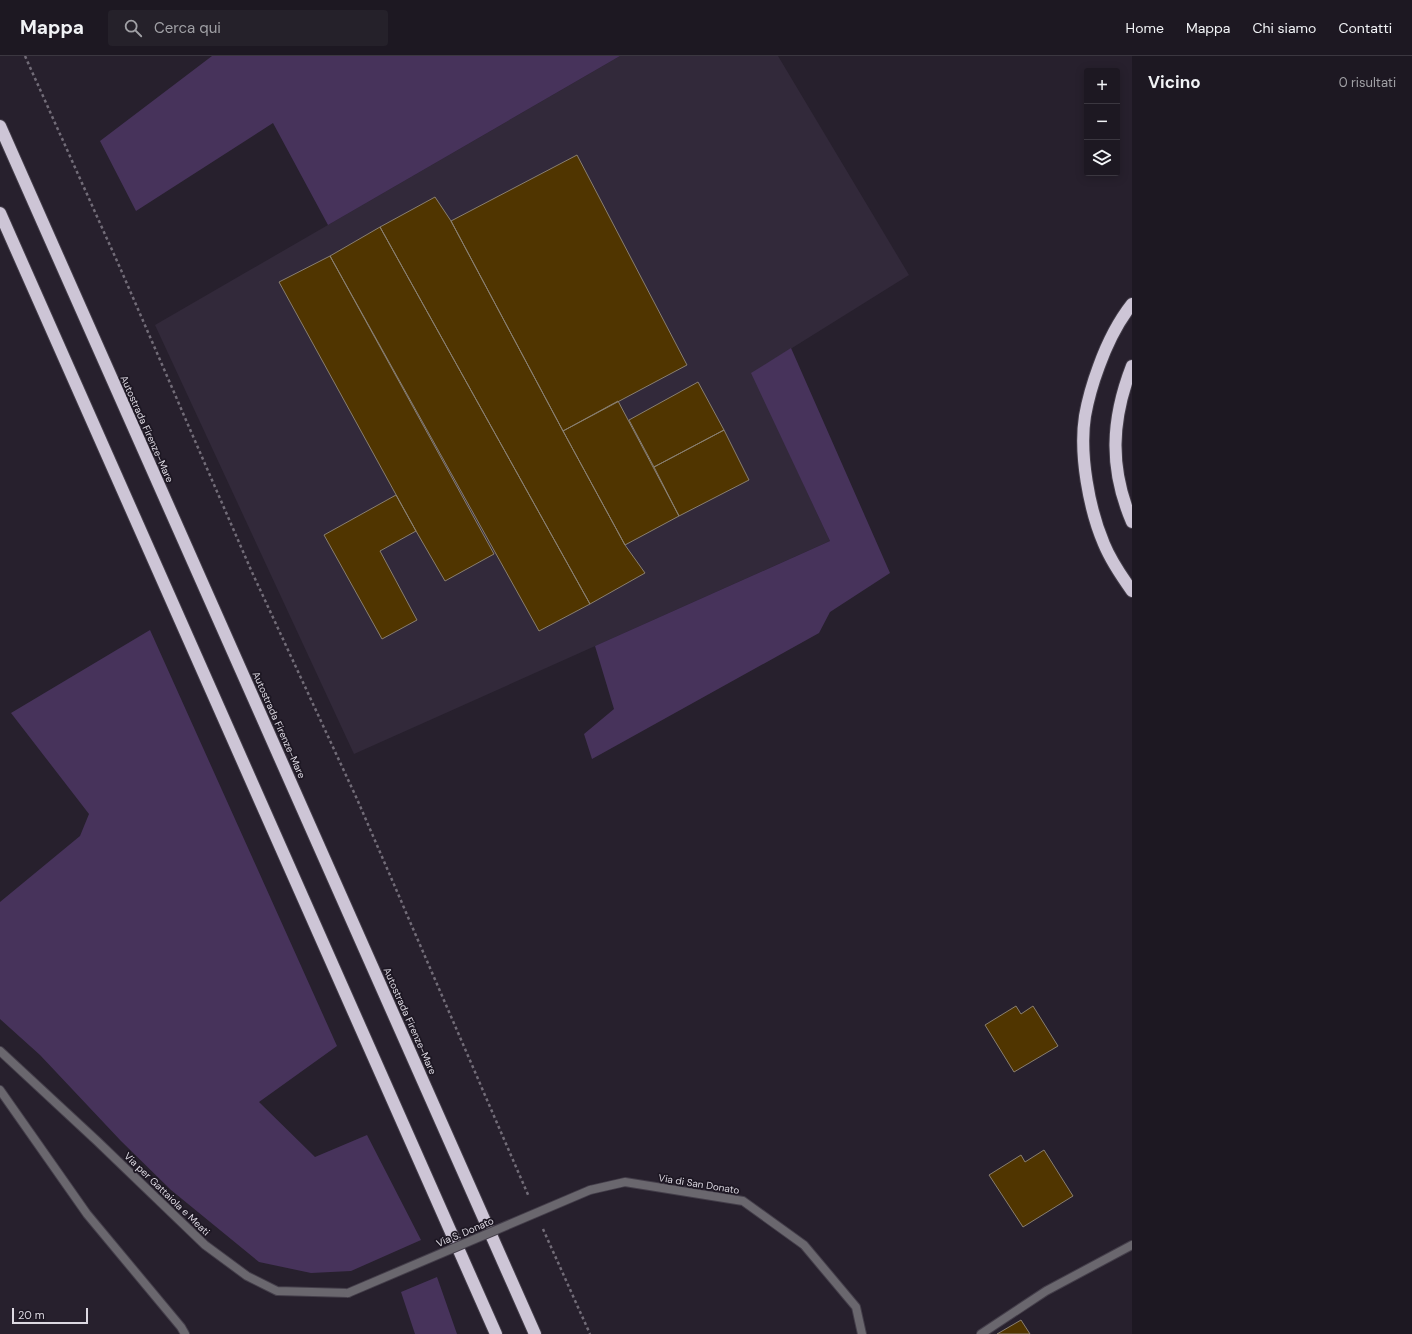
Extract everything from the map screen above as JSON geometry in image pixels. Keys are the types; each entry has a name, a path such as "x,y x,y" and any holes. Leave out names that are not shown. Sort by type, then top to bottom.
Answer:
{"highway":[{"name":"Autostrada Firenze-Mare","path":"0,126 535,1334"},
{"path":"0,213 496,1334"},
{"path":"1132,304 1121,317 1105,350 1092,386 1085,417 1084,445 1086,480 1092,512 1104,545 1132,591"},
{"path":"1132,366 1124,385 1115,436 1116,469 1124,504 1132,522"}],"street":[{"name":"Via per Gattaiola e Meati","path":"0,1051 97,1141 205,1245 247,1276 276,1291 348,1293"},
{"path":"0,1090 87,1214 181,1327 185,1334"},
{"name":"Via di San Donato","path":"590,1190 625,1182 743,1201 804,1245 856,1308 862,1334"},
{"name":"Via S. Donato","path":"348,1293 590,1190"},
{"path":"981,1334 1046,1291 1132,1245"}],"path":[{"path":"25,56 121,270 250,570 357,799 530,1201"},
{"path":"540,1223 561,1273 590,1334"}],"shaded area":[{"path":"212,56 620,56 328,225 273,123 136,211 100,141"},
{"path":"620,56 778,56 909,275 752,373 830,541 354,754 155,325"},
{"path":"791,348 890,573 830,612 819,633 592,759 584,734 614,709 595,646 830,541 751,373"},
{"path":"150,630 337,1046 259,1102 315,1157 367,1135 421,1240 351,1271 311,1273 259,1262 171,1190 121,1141 40,1055 0,1019 0,902 80,836 89,814 11,713"},
{"path":"437,1277 457,1334 415,1334 401,1292"}],"building":[{"path":"577,155 687,365 563,431 451,221"},
{"path":"435,197 451,221 625,545 645,573 590,604 380,227"},
{"path":"380,227 590,604 539,631 330,256"},
{"path":"330,256 494,554 445,581 279,282"},
{"path":"698,382 724,430 654,467 629,420"},
{"path":"618,401 679,516 625,545 563,431"},
{"path":"724,430 749,480 679,516 654,467"},
{"path":"396,495 416,531 380,551 417,620 382,639 324,535"},
{"path":"1016,1006 1021,1014 1033,1006 1058,1046 1014,1072 985,1025"},
{"path":"1044,1150 1073,1196 1023,1227 989,1175 1021,1155 1025,1162"},
{"path":"1021,1320 1030,1334 997,1334"}]}
